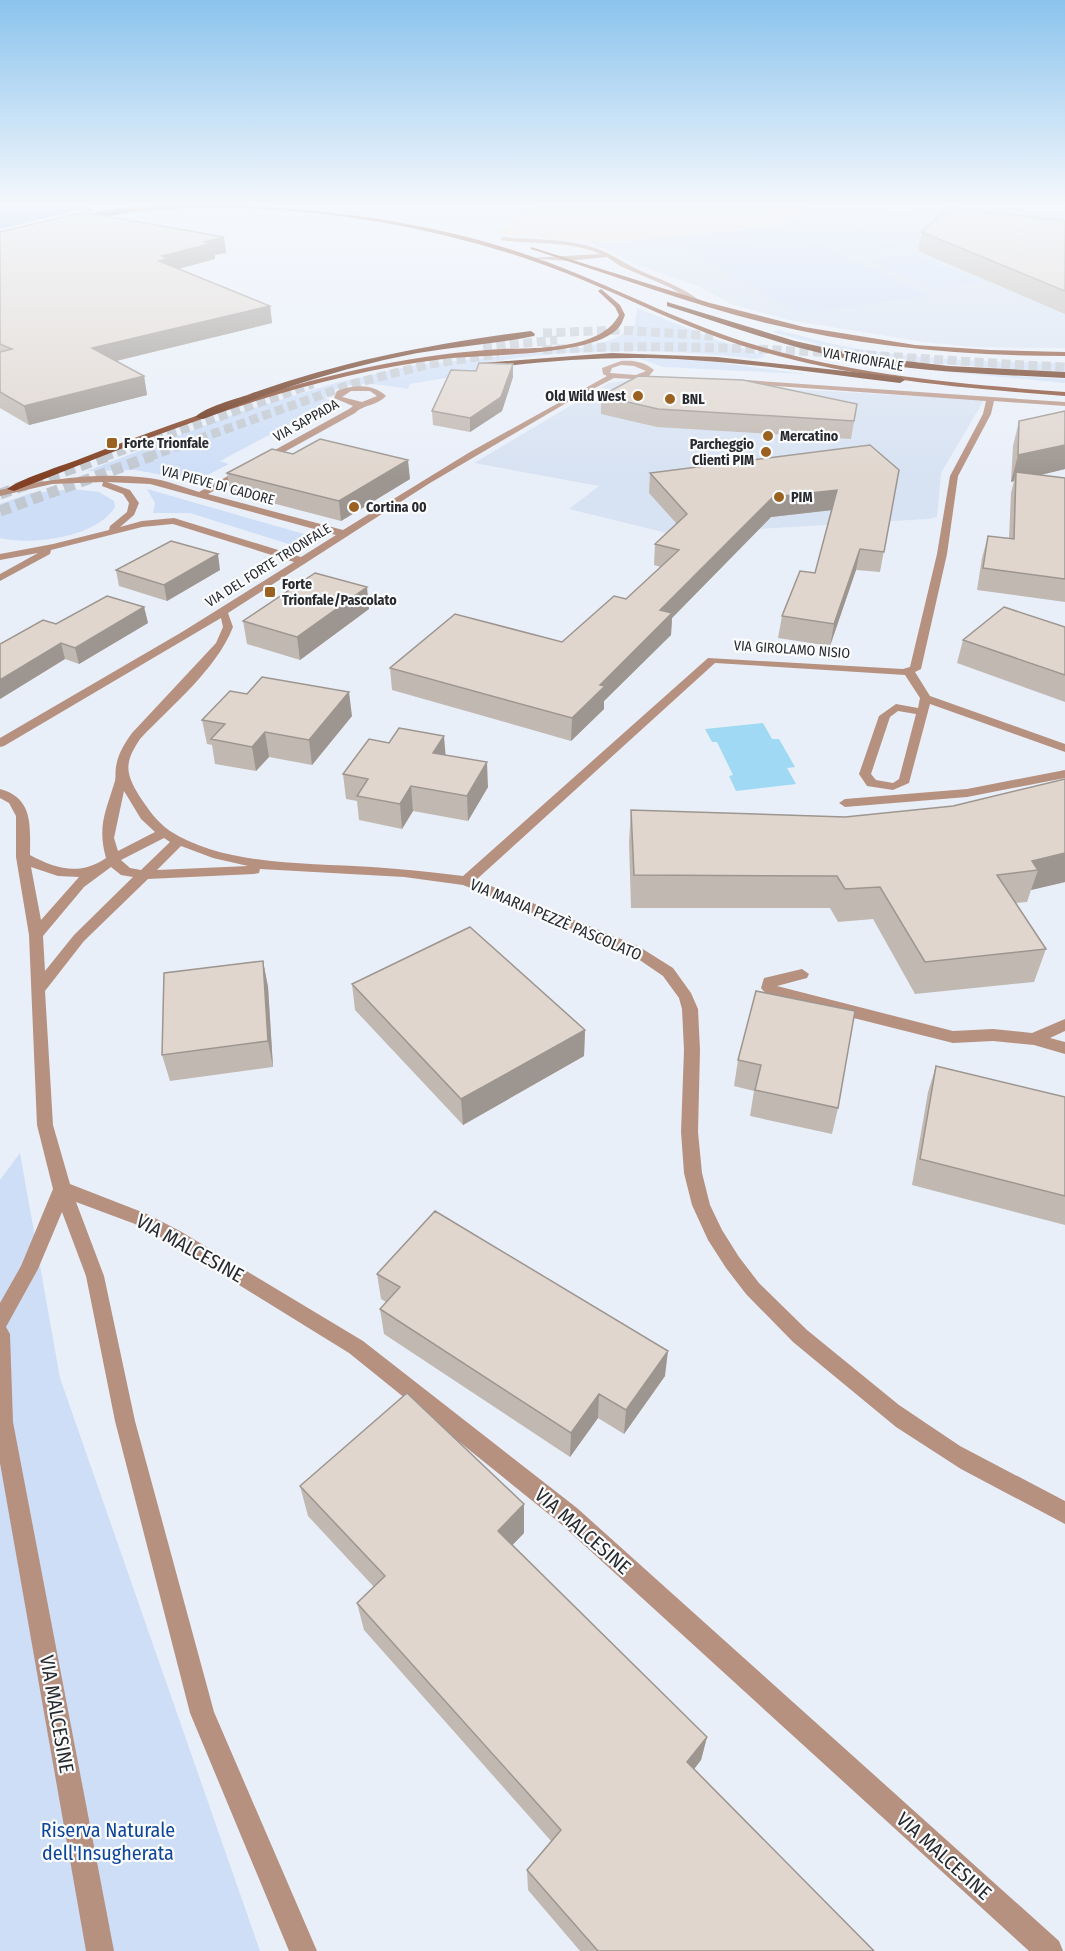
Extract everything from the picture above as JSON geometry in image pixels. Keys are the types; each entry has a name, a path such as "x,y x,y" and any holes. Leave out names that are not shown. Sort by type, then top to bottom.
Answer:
{"highway":[{"path":"670,304 796,344 854,357 927,366 1065,375"},
{"path":"200,417 279,385 356,362 445,345 531,334"},
{"path":"481,366 587,356 656,356 728,361 900,380"}],"main road":[{"path":"11,489 200,417 326,379 363,370 446,356 559,347 601,337 617,327 622,315 613,300 605,294"},
{"name":"VIA TRIONFALE","path":"622,294 752,347 814,364 900,380 1065,394"},
{"path":"639,294 649,297"},
{"name":"VIA TRIONFALE","path":"675,294 768,321 840,336 979,352 1065,356"},
{"path":"660,300 751,337 851,364 936,377 1065,387"}],"street":[{"name":"VIA TRIONFALE","path":"685,294 697,301"},
{"path":"634,378 646,375 650,370 638,364 616,364 605,370 607,374 613,376 634,378 657,378"},
{"name":"VIA DEL FORTE TRIONFALE","path":"0,743 221,612 554,407 613,376"},
{"name":"VIA TRIONFALE","path":"722,381 1065,404"},
{"name":"VIA SAPPADA","path":"201,494 352,411 360,404 378,400 382,396 381,393 372,389 358,388 344,391 338,396 341,401 360,404"},
{"path":"992,398 987,414 954,476 940,565 916,667 909,672 926,698 1065,748"},
{"name":"VIA PIEVE DI CADORE","path":"81,480 110,485 126,492 134,499 131,513 108,532"},
{"name":"VIA PIEVE DI CADORE","path":"0,494 11,489 52,481 144,480 345,534"},
{"name":"VIA PIEVE DI CADORE","path":"0,557 54,547 156,522 178,521 302,561"},
{"path":"0,578 54,547"},
{"name":"VIA PIEVE DI CADORE","path":"0,548 31,552"},
{"path":"113,859 107,838 109,821 122,778 122,767 131,742 207,662 224,638 228,623 221,612"},
{"name":"VIA GIROLAMO NISIO","path":"466,881 712,660 909,672"},
{"path":"922,712 896,708 885,716 865,774 871,783 888,787 900,786 905,780 926,698"},
{"path":"845,803 967,793 1065,774"},
{"name":"VIA MARIA PEZZÈ PASCOLATO","path":"122,778 136,802 164,833 179,841 239,861 291,867 404,873 466,881 633,950 668,972 686,997 690,1009 690,1142 693,1173 707,1219 736,1267 771,1307 815,1350 875,1399 937,1444 1065,1513"},
{"path":"0,793 14,801 21,810 23,857 36,935 45,1125 62,1189 95,1276 124,1421 202,1713 303,1951"},
{"path":"36,935 70,892 113,859 164,833"},
{"path":"39,989 79,938 179,841"},
{"path":"23,857 50,871 69,874 98,870"},
{"name":"VIA MARIA PEZZÈ PASCOLATO","path":"113,859 124,872 146,875 291,867"},
{"path":"802,974 769,982 769,988 774,993 953,1037 993,1035 1034,1039 1065,1048"},
{"path":"1034,1039 1065,1025"},
{"path":"0,1321 29,1269 62,1189"},
{"name":"VIA MALCESINE","path":"62,1189 141,1219 174,1236 356,1347 569,1516 1049,1951"},
{"name":"VIA MALCESINE","path":"0,1334 3,1422 100,1951"}],"shaded area":[{"path":"713,294 1065,294 1065,348 973,347 924,342 789,320 731,304"},
{"path":"630,380 984,400 941,473 937,517 928,519 671,534 569,509 599,486 474,463 609,383"},
{"path":"763,723 772,739 779,739 795,767 787,768 796,784 736,791 729,776 733,775 717,742 712,742 705,729"}],"green space":[{"path":"766,294 925,294 929,296 801,313"},
{"path":"637,308 717,340 766,356 756,359 652,351 548,354 479,364 487,371 410,384 408,389 366,384 345,386 326,395 326,399 341,408 324,416 309,414 220,461 229,464 196,481 135,470 87,471 243,411 339,382 416,365 582,348 611,340 635,324"},
{"path":"778,330 844,346 906,355 986,361 1065,363 1065,373 908,361 815,346 817,344 773,332"},
{"path":"638,358 699,360 805,374 663,367"},
{"path":"938,371 1065,379 1065,383"},
{"path":"73,489 99,492 114,501 115,507 94,526 63,537 29,541 0,538 0,504 31,493"},
{"path":"147,489 311,536 295,546 190,513 153,513 155,503"},
{"name":"Riserva Naturale dell'Insugherata","path":"20,1153 60,1378 260,1951 0,1951 0,1180"}],"building":[{"path":"0,294 241,294 270,306 92,348 144,376 24,406 0,392 0,352 12,349 0,344"},
{"path":"479,363 513,364 501,397 470,418 432,411 451,370 476,371"},
{"path":"638,376 743,380 857,404 854,421 658,409 601,396"},
{"path":"1065,411 1065,445 1018,455 1019,421"},
{"path":"320,439 408,460 339,501 227,473 272,449 293,454"},
{"path":"870,445 899,470 884,552 860,549 834,624 782,616 800,571 815,573 837,490 773,497 660,610 672,613 600,685 605,686 572,718 390,668 455,614 562,642 614,596 626,599 679,550 655,544 687,514 650,473"},
{"path":"1016,472 1065,478 1065,579 983,568 988,536 1014,539"},
{"path":"171,541 218,554 164,585 116,570"},
{"path":"315,573 367,587 297,637 243,621"},
{"path":"107,596 144,607 75,648 61,643 0,680 0,644 43,620 56,624"},
{"path":"1004,607 1065,627 1065,675 963,640"},
{"path":"262,677 349,692 309,740 265,732 252,747 211,739 225,724 202,720 230,691 247,694"},
{"path":"399,728 444,736 433,753 487,762 467,796 411,786 400,804 357,796 368,779 343,774 369,739 389,743"},
{"path":"1065,779 1065,853 1032,861 1038,870 997,875 1046,949 925,962 880,887 845,889 837,876 634,875 631,810 845,817 953,806"},
{"path":"470,927 585,1030 461,1099 352,984"},
{"path":"263,961 268,1041 162,1055 164,973"},
{"path":"756,991 855,1011 838,1108 755,1090 761,1065 738,1060"},
{"path":"936,1066 1065,1097 1065,1196 920,1159"},
{"path":"435,1211 668,1351 626,1410 599,1394 571,1433 380,1309 400,1287 377,1274"},
{"path":"407,1393 524,1504 498,1531 707,1737 687,1762 874,1951 598,1951 527,1870 561,1830 357,1603 385,1576 300,1486"}],"tunnel":[{"path":"543,333 620,330 713,336"},
{"path":"483,347 557,340"},
{"path":"543,350 609,347 739,348 1065,367"},
{"path":"148,457 352,384 430,364 498,354"},
{"path":"104,457 313,384"},
{"path":"0,494 108,456"},
{"path":"0,511 152,456"}],"place":[{"name":"Old Wild West","path":"638,396"},
{"name":"BNL","path":"670,399"},
{"name":"Mercatino","path":"768,436"},
{"name":"Forte Trionfale","path":"112,443"},
{"name":"Parcheggio Clienti PIM","path":"766,452"},
{"name":"PIM","path":"779,497"},
{"name":"Cortina 00","path":"354,507"},
{"name":"Forte Trionfale/Pascolato","path":"270,592"}]}
